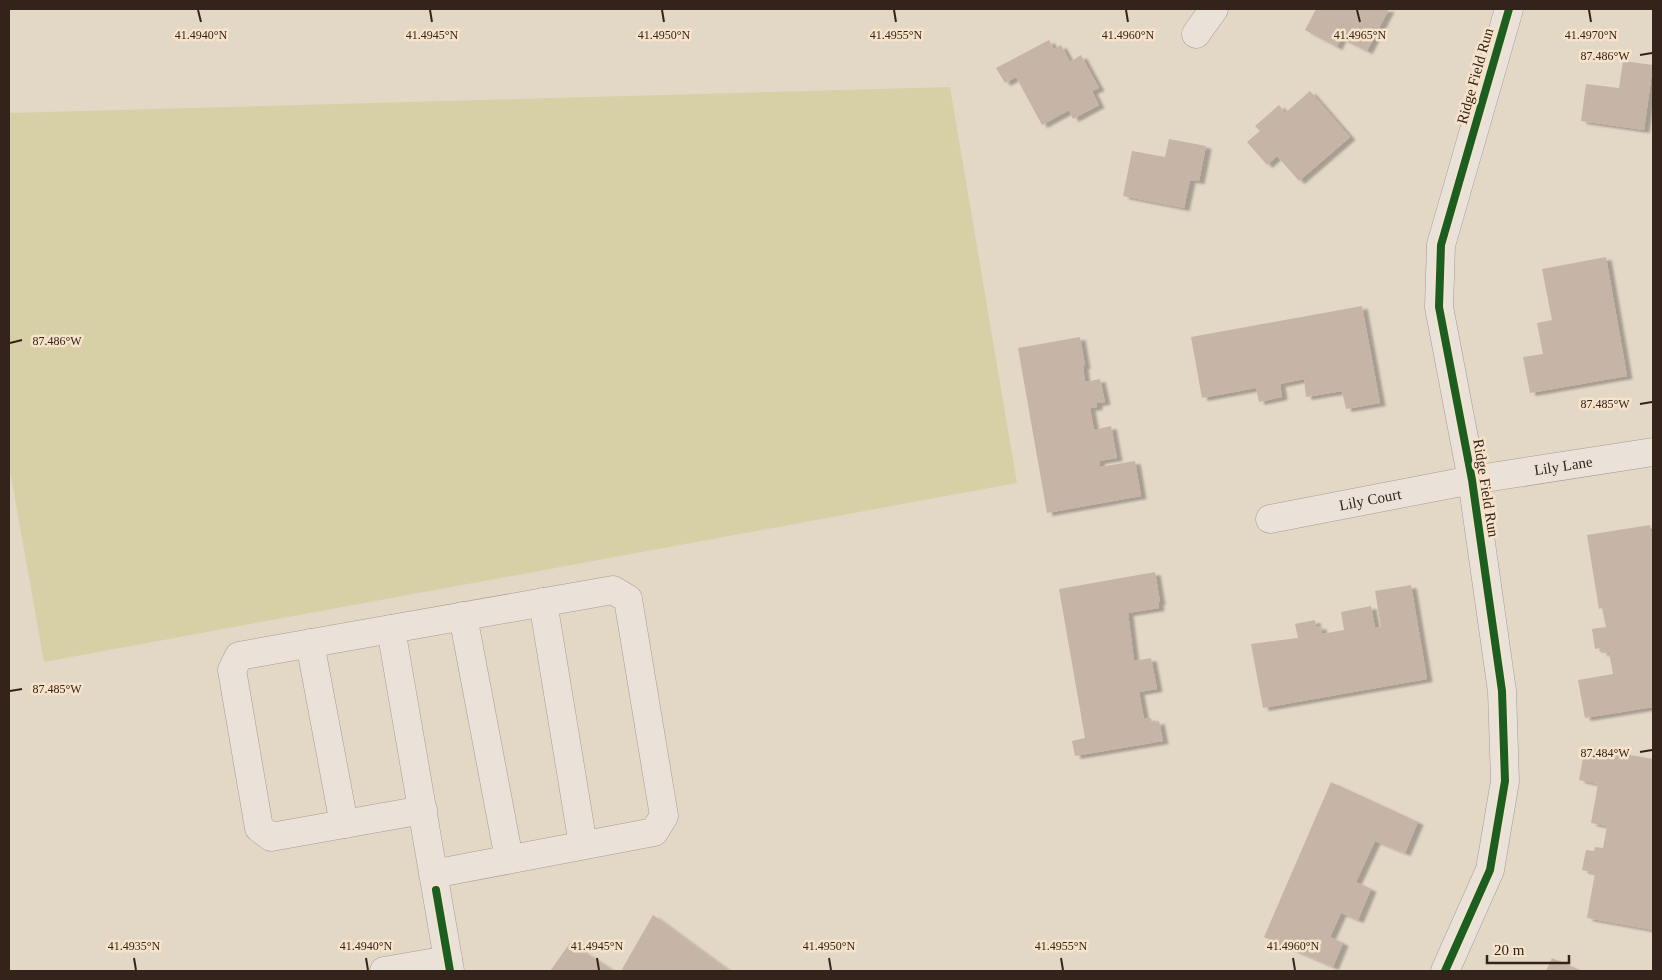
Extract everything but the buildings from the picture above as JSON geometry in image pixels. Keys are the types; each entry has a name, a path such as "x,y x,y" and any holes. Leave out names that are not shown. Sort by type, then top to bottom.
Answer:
{"street":[{"path":"1196,34 1214,9"},
{"name":"Ridge Field Run","path":"1445,971 1490,870 1505,781 1502,691 1472,480 1438,307 1441,246 1509,9"},
{"name":"Lily Lane","path":"1472,480 1653,452"},
{"name":"Lily Court","path":"1270,519 1472,480"},
{"path":"422,810 271,837 259,828 232,670 239,656 613,590 628,599 664,816 654,832 509,859 435,882"},
{"path":"542,602 584,845"},
{"path":"463,616 509,859"},
{"path":"384,971 449,966 391,629"},
{"path":"310,644 344,824"}],"shaded area":[{"path":"950,87 1017,483 44,662 9,465 9,113"}],"cycle path":[{"path":"1445,971 1490,870 1505,781 1502,691 1472,480 1439,307 1441,245 1509,9"},
{"path":"436,890 450,971"}]}
